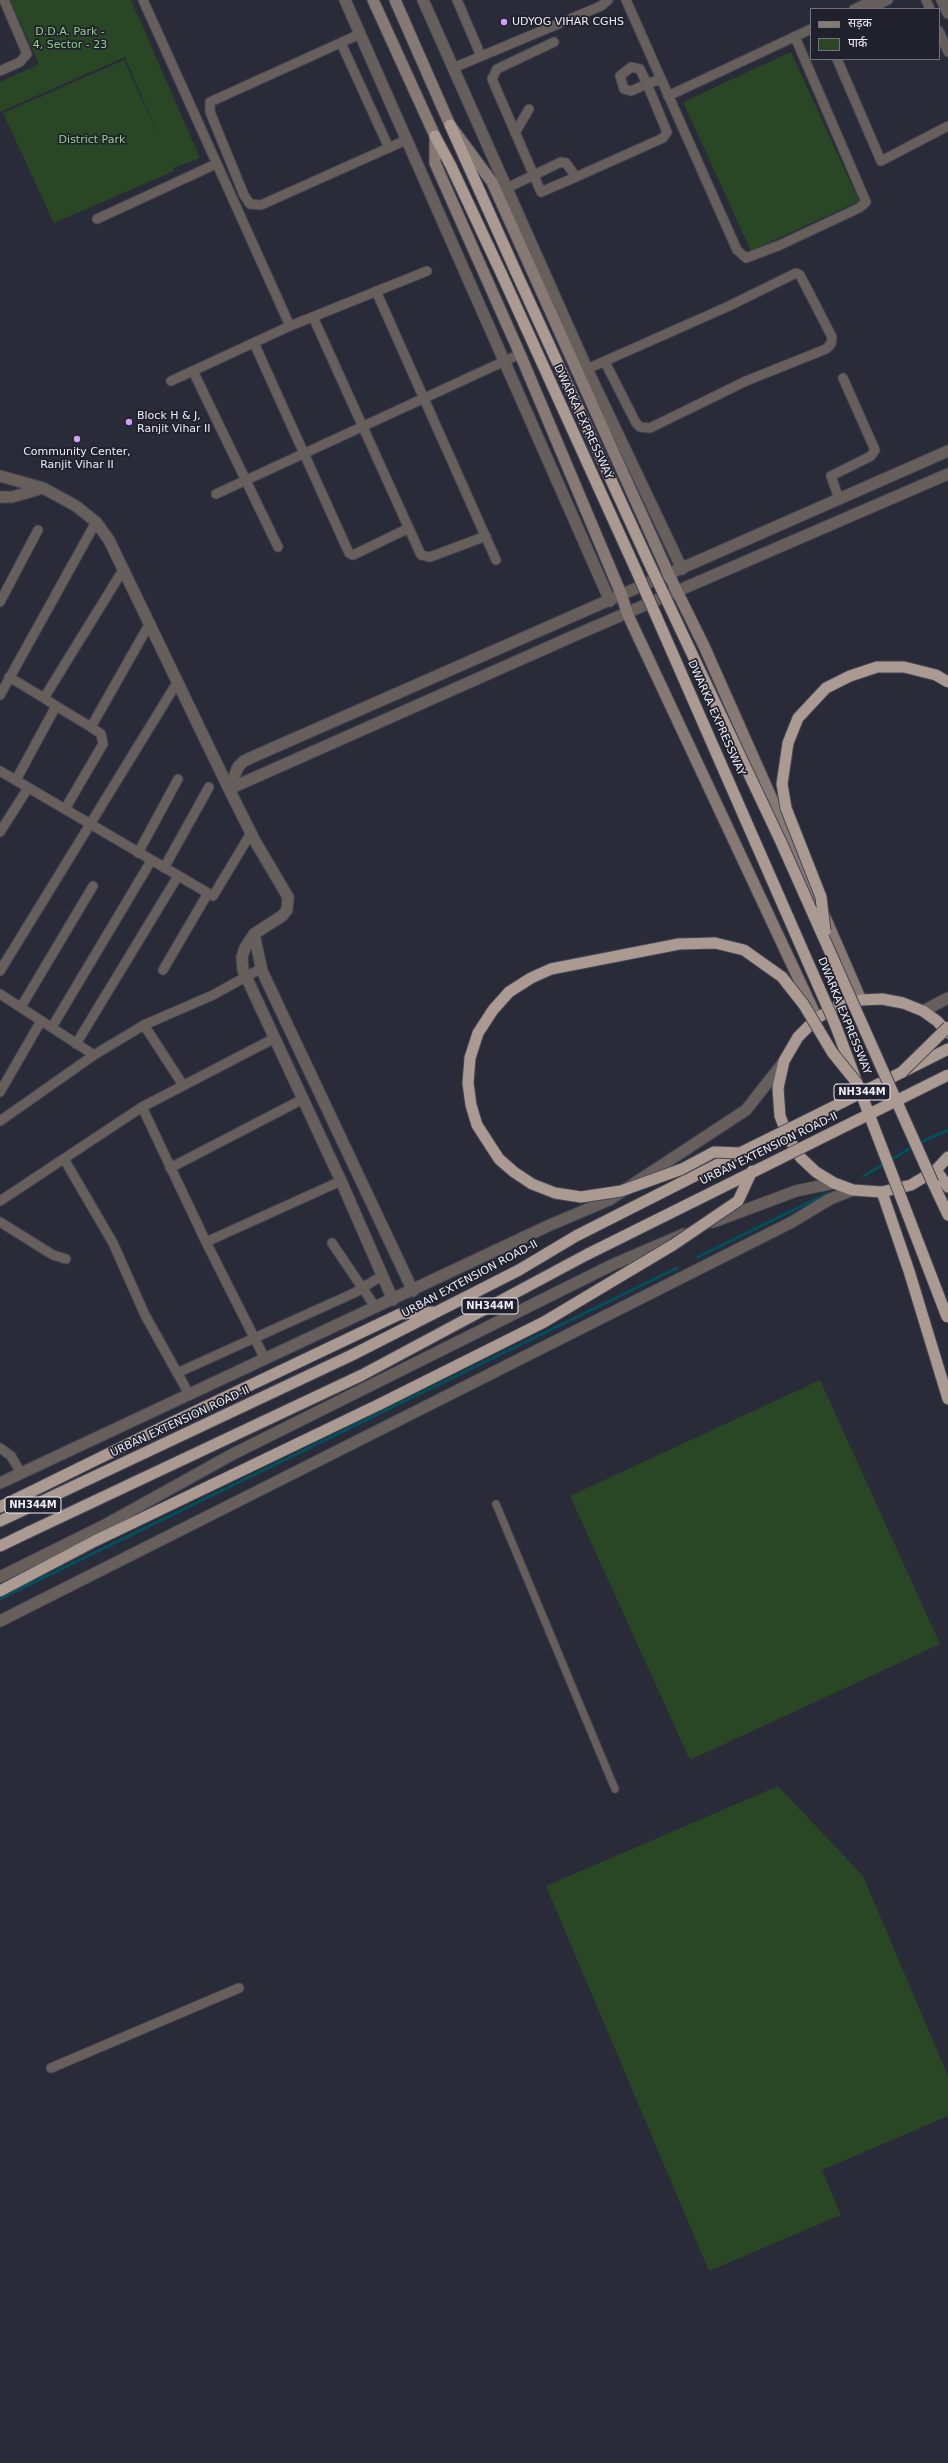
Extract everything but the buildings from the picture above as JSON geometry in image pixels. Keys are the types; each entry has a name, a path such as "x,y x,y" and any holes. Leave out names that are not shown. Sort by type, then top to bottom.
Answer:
{"highway":[{"name":"DWARKA EXPRESSWAY","path":"450,125 516,272 826,941 948,1215"},
{"name":"DWARKA EXPRESSWAY","path":"435,136 452,166 502,275 636,570 780,894 836,1024 856,1083 948,1321"},
{"path":"826,941 821,897 786,808 782,784 788,743 798,718 826,688 850,676 877,667 904,667 936,675 948,682"},
{"path":"740,1153 714,1152 682,1169 621,1191 581,1197 555,1193 532,1184 514,1172 499,1159 477,1125 471,1105 468,1083 470,1058 478,1033 492,1010 510,992 531,978 551,969 679,944 715,943 744,950 782,977 804,1005 832,1052 856,1083"},
{"path":"948,1033 937,1021 923,1011 903,1003 882,999 861,1000 838,1006 817,1018 798,1037 784,1062 778,1088 780,1116 788,1138 800,1157 816,1172 834,1183 853,1190 882,1192 911,1185 936,1170 948,1157"},
{"path":"937,1021 948,1018"},
{"path":"902,1072 948,1027"},
{"name":"URBAN EXTENSION ROAD-II","path":"0,1521 352,1355 519,1270 576,1236 948,1049"},
{"name":"URBAN EXTENSION ROAD-II","path":"0,1546 362,1375 586,1255 752,1171 948,1075"},
{"path":"936,1170 948,1187"},
{"path":"0,1591 95,1541 380,1404 544,1322 673,1245 738,1201 752,1171"},
{"path":"882,1192 910,1272 948,1399"},
{"path":"0,1508 173,1422 400,1314 439,1311"}],"main road":[{"path":"373,0 435,136 435,163 520,354 622,596 627,613 817,1018"},
{"path":"395,0 450,125 492,182 669,574 704,646 861,1000"}],"street":[{"path":"0,72 20,62 27,54 4,0"},
{"path":"143,0 290,326"},
{"path":"345,0 503,363 610,601"},
{"path":"423,0 587,369 682,569"},
{"path":"457,0 481,56"},
{"path":"453,68 600,6 608,0"},
{"path":"626,0 737,250 742,257 748,259 859,208 866,202 795,37"},
{"path":"856,8 874,0"},
{"path":"871,8 888,0"},
{"path":"942,0 948,13"},
{"path":"668,96 810,30"},
{"path":"940,33 948,52"},
{"path":"360,34 210,102 208,107 244,195 250,204 261,205 406,140"},
{"path":"554,42 497,69 492,79 541,192 666,136 647,84 661,79"},
{"path":"341,43 389,148"},
{"path":"837,60 882,161 948,126"},
{"path":"515,133 529,109"},
{"path":"507,188 561,162 566,163 576,177"},
{"path":"97,219 216,164"},
{"path":"171,381 290,326 427,271"},
{"path":"587,369 606,362 796,273 800,275 832,336 831,344 826,349 746,381 650,428 640,427 636,424 606,362"},
{"path":"376,291 496,560"},
{"path":"313,317 419,552 426,557 486,536"},
{"path":"254,343 349,553 353,555 409,528"},
{"path":"216,494 520,354"},
{"path":"193,371 278,548"},
{"path":"839,499 831,476 871,456 875,450 843,378"},
{"path":"228,789 238,767 244,761 570,616 622,596 948,451"},
{"path":"228,789 578,634 948,474"},
{"path":"0,476 43,488 76,506 96,522 109,540 150,623 228,789 251,833 285,890 289,904 282,916 254,934 242,957 246,979 341,1181 393,1300"},
{"path":"0,497 12,497 43,488"},
{"path":"0,695 96,522"},
{"path":"0,602 38,530"},
{"path":"44,698 123,570"},
{"path":"570,616 578,634"},
{"path":"91,727 150,623"},
{"path":"9,677 101,734 103,744 65,809"},
{"path":"0,970 178,682"},
{"path":"16,780 56,706"},
{"path":"0,771 91,823 138,853 213,896 251,833"},
{"path":"138,853 178,779"},
{"path":"164,868 209,787"},
{"path":"0,832 28,788"},
{"path":"52,1027 151,860"},
{"path":"76,1044 178,876"},
{"path":"21,1007 93,886"},
{"path":"163,970 208,893"},
{"path":"254,934 260,969 413,1291"},
{"path":"0,1121 94,1055 144,1025 246,979 260,969"},
{"path":"0,994 94,1055"},
{"path":"923,1011 948,998"},
{"path":"0,1092 41,1020"},
{"path":"144,1025 183,1085"},
{"path":"0,1201 142,1107 273,1038"},
{"path":"0,1483 413,1291 550,1225 609,1200 746,1110 784,1062"},
{"path":"170,1168 303,1099"},
{"path":"142,1107 206,1242 266,1359"},
{"path":"64,1159 113,1243 145,1315 189,1394"},
{"path":"206,1242 341,1181"},
{"path":"0,1577 105,1525 233,1454 612,1265 735,1212 796,1191 834,1183"},
{"path":"0,1621 853,1190"},
{"path":"0,1222 52,1255 66,1259"},
{"path":"332,1243 376,1308"},
{"path":"177,1373 363,1289 383,1275"},
{"path":"0,1448 11,1456 21,1473"},
{"path":"496,1504 615,1789"},
{"path":"51,2068 239,1988"}],"green space":[{"path":"10,0 131,0 200,158 173,168 174,171 54,223 3,113 124,60 163,146 125,57 0,112 0,82 39,64"},
{"path":"791,52 859,201 751,251 683,102"},
{"path":"820,1380 940,1644 690,1760 570,1496"},
{"path":"778,1786 863,1876 948,2076 948,2116 822,2170 841,2215 709,2271 546,1886"}],"waterway":[{"path":"919,1143 948,1130"},
{"path":"889,1161 914,1146"},
{"path":"864,1176 885,1163"},
{"path":"698,1257 828,1193"},
{"path":"0,1599 677,1268"}],"place":[{"name":"UDYOG VIHAR CGHS","path":"504,22"},
{"name":"Block H & J, Ranjit Vihar II","path":"129,422"},
{"name":"Community Center, Ranjit Vihar II","path":"77,439"}],"park label":[{"name":"D.D.A. Park - 4, Sector - 23","path":"70,38"},
{"name":"District Park","path":"92,140"}]}
